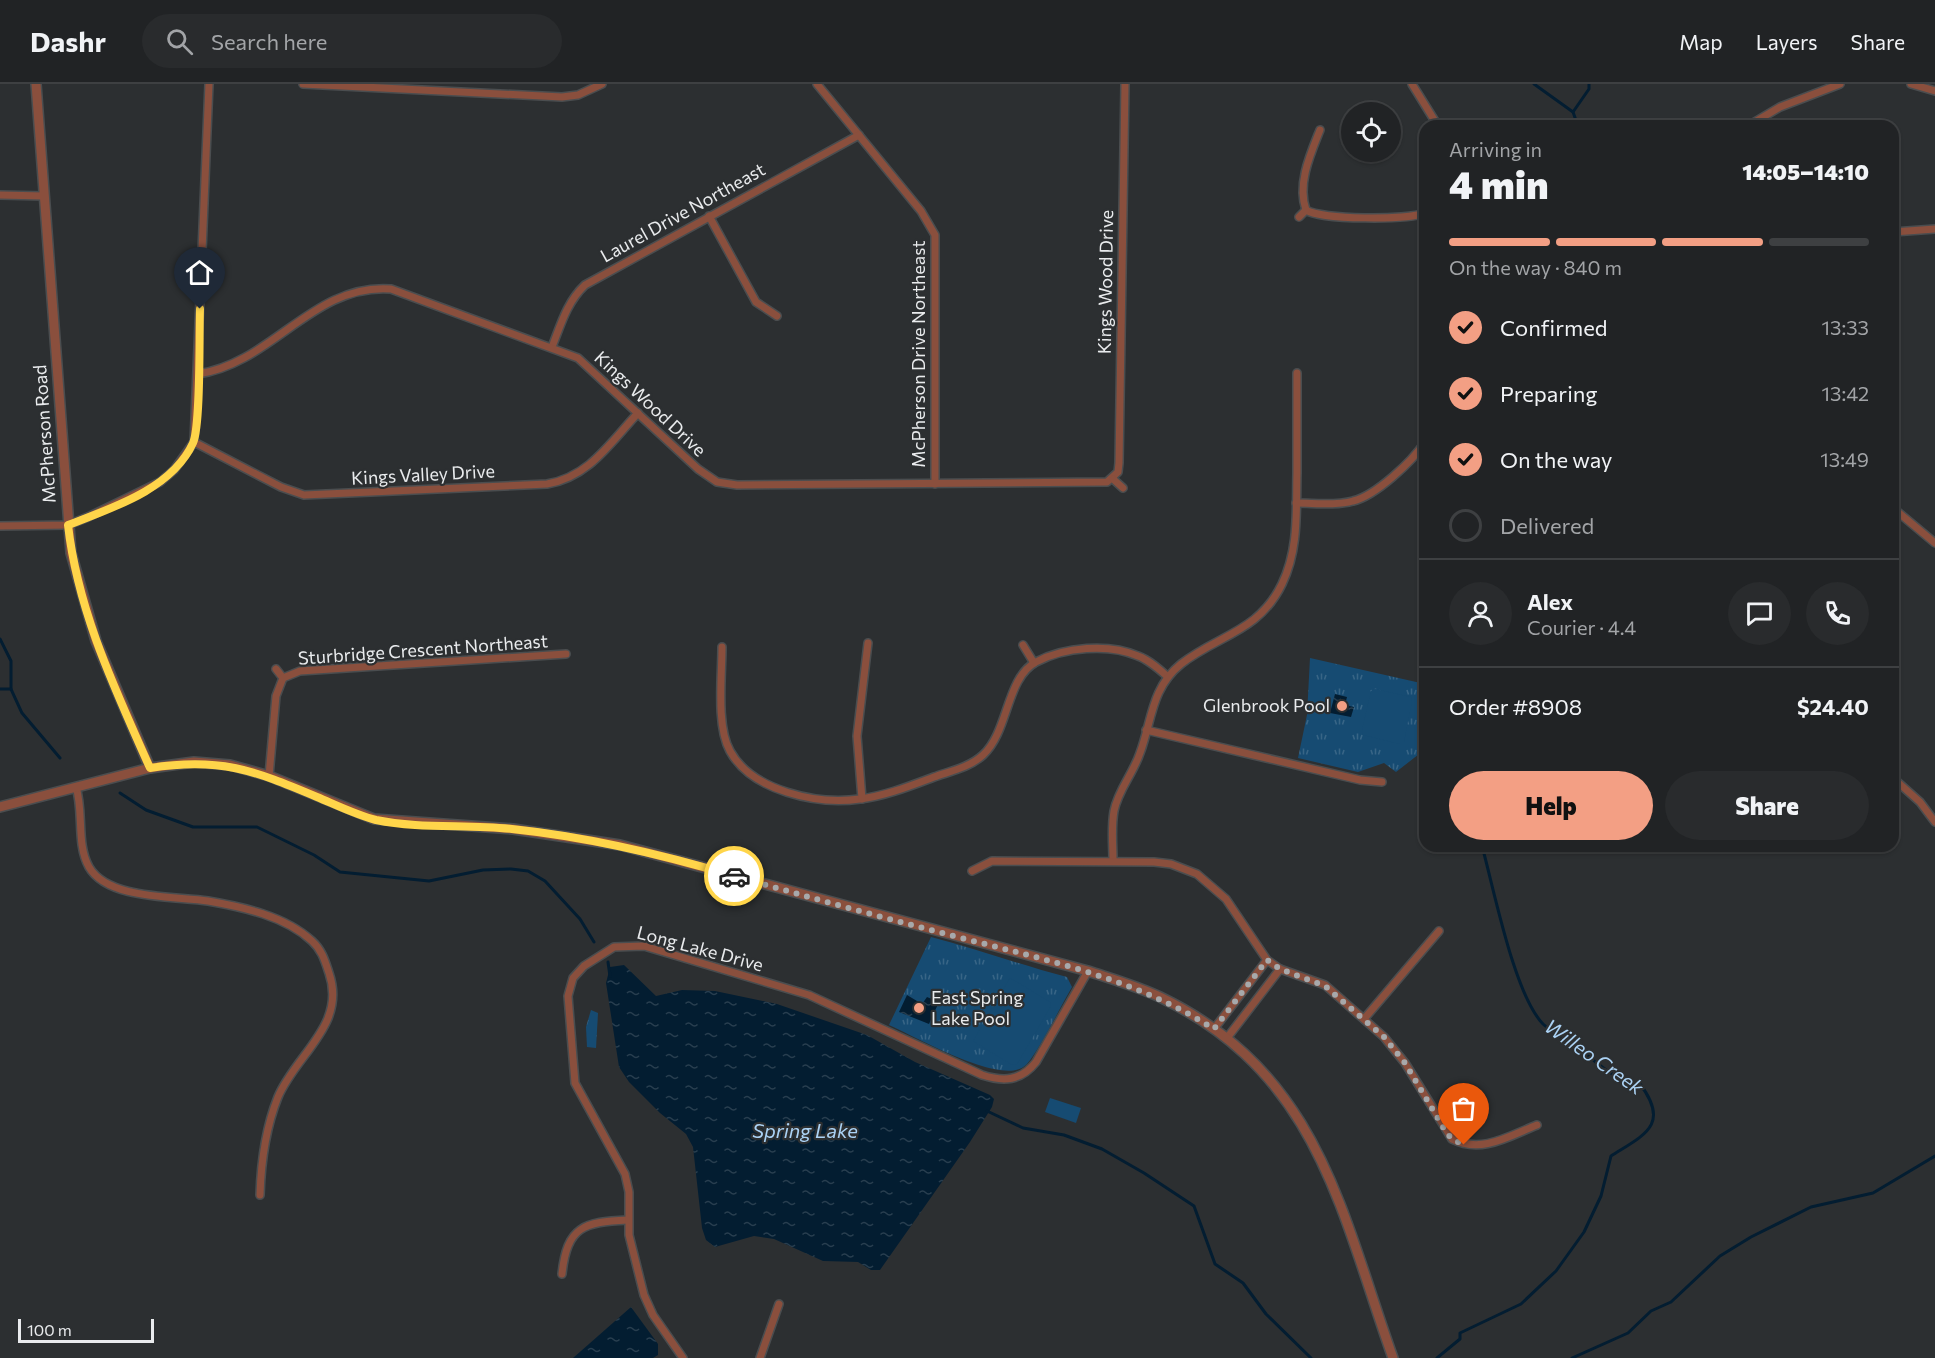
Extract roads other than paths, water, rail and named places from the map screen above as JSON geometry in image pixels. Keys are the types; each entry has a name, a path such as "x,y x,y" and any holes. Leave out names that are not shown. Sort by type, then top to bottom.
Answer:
{"street":[{"name":"McPherson Road","path":"36,84 71,553 87,615 150,768"},
{"path":"0,526 68,525 160,482 174,470 194,442 209,84"},
{"path":"303,84 562,97 578,95 602,84"},
{"name":"McPherson Drive Northeast","path":"817,84 921,211 935,235 935,484"},
{"name":"Kings Wood Drive","path":"198,374 222,370 253,355 328,302 344,294 375,288 407,293 578,358 698,470 717,482 737,485 1099,483 1113,479 1118,472 1119,462 1125,84"},
{"path":"1412,84 1434,120"},
{"path":"1758,120 1780,107 1840,84"},
{"path":"1911,84 1935,92"},
{"path":"1306,210 1305,176 1320,130"},
{"name":"Laurel Drive Northeast","path":"552,347 567,308 585,285 858,135"},
{"path":"0,195 44,196"},
{"path":"1306,210 1321,215 1401,218 1419,214"},
{"path":"1299,217 1306,210"},
{"path":"710,216 756,302 777,316"},
{"path":"1899,232 1935,229"},
{"path":"1113,861 1114,809 1140,754 1154,700 1168,677 1188,659 1242,630 1272,602 1290,566 1295,548 1298,373"},
{"name":"Kings Valley Drive","path":"194,442 280,487 304,495 546,484 576,476 587,468 638,413"},
{"path":"1296,503 1339,503 1363,498 1397,471 1419,448"},
{"path":"1113,479 1123,488"},
{"path":"1899,513 1935,543"},
{"path":"862,799 857,736 868,643"},
{"path":"1023,645 1034,663"},
{"path":"722,647 724,730 728,748 739,764 754,778 788,791 828,799 862,799 963,767 982,755 999,732 1018,683 1034,663 1065,651 1115,650 1140,656 1168,677"},
{"name":"Sturbridge Crescent Northeast","path":"269,776 276,696 283,678 300,671 566,654"},
{"name":"Sturbridge Crescent Northeast","path":"276,669 283,678"},
{"path":"1146,730 1360,780 1382,782"},
{"path":"0,807 150,768 214,763 269,776 374,819 513,829 620,845 856,911 1088,971 1151,993 1227,1038 1280,1092 1315,1144 1336,1195 1393,1358"},
{"path":"1899,783 1920,802 1935,822"},
{"path":"76,787 80,803 83,852 96,875 115,886 138,893 225,904 267,915 300,932 321,951 332,981 333,1008 325,1027 279,1096 260,1174 260,1195"},
{"path":"972,871 993,861 1113,861 1171,864 1197,874 1226,899 1267,960 1280,969 1318,981 1364,1019 1400,1056 1452,1139 1464,1145 1478,1147 1537,1125"},
{"path":"1364,1019 1439,931"},
{"name":"Long Lake Drive","path":"683,1358 653,1315 644,1295 632,1252 628,1221 629,1192 625,1174 575,1083 568,1007 569,986 577,972 614,947 644,946 801,992 996,1079 1019,1077 1028,1072 1088,971"},
{"path":"1214,1029 1267,960"},
{"path":"1227,1038 1280,969"},
{"path":"562,1274 566,1246 578,1230 599,1222 628,1221"},
{"path":"760,1358 779,1304"}],"water":[{"name":"Glenbrook Pool","path":"1335,694 1347,697 1345,705 1354,707 1351,717 1330,713"},
{"name":"Spring Lake","path":"624,965 656,996 682,990 715,991 777,1004 867,1035 915,1062 990,1095 994,1099 992,1107 970,1142 880,1270 871,1270 858,1262 823,1261 774,1239 754,1236 715,1247 706,1240 702,1228 693,1147 686,1134 660,1113 629,1082 619,1067 606,983 610,967"},
{"name":"East Spring Lake Pool","path":"907,995 922,1004 927,997 939,1002 929,1024 899,1012"},
{"path":"631,1307 658,1344 658,1355 653,1358 573,1358"}],"waterway":[{"name":"Willeo Creek","path":"1534,84 1573,112 1576,120"},
{"path":"1573,112 1589,89 1589,84"},
{"path":"0,639 11,661 11,689 22,713 60,758"},
{"path":"0,689 11,689"},
{"path":"120,793 146,810 193,827 257,827 314,855 340,872 429,881 483,870 528,871 545,881 580,919 594,942"},
{"name":"Willeo Creek","path":"1437,1358 1460,1339 1460,1333 1521,1304 1556,1271 1584,1232 1601,1196 1611,1156 1643,1135 1650,1128 1653,1119 1649,1098 1640,1084 1626,1081 1606,1070 1543,1024 1533,1010 1514,966 1484,852"},
{"path":"608,962 610,976"},
{"path":"987,1111 1023,1128 1064,1135 1102,1149 1194,1206 1215,1264 1243,1283 1266,1314 1311,1358"},
{"path":"1572,1358 1628,1333 1651,1311 1671,1302 1720,1256 1751,1237 1811,1207 1873,1193 1935,1156"}],"place":[{"name":"Glenbrook Pool","path":"1342,706"},
{"name":"East Spring Lake Pool","path":"919,1008"}]}
